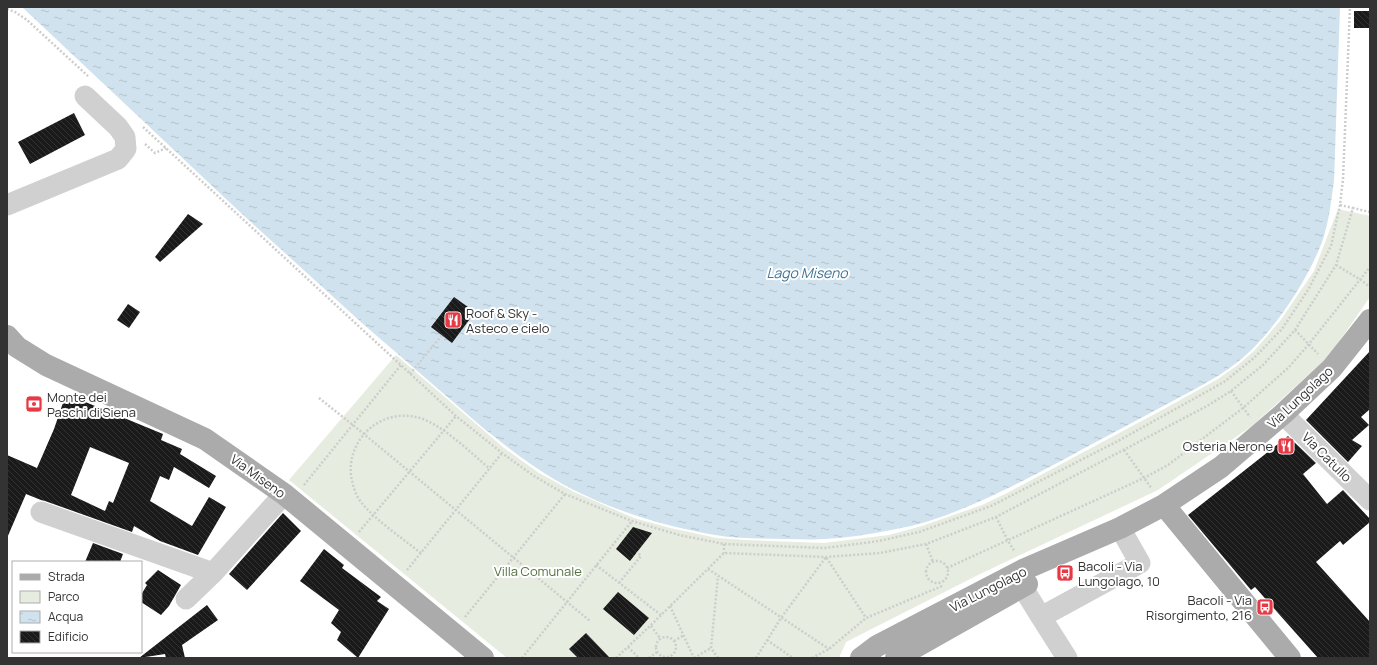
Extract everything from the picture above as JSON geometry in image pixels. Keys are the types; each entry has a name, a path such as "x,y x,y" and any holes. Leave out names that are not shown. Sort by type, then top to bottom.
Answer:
{"main road":[{"name":"Via Lungolago","path":"861,658 877,646 1018,581 1164,505 1221,467 1283,414 1332,368 1370,320"},
{"name":"Via Miseno","path":"7,336 17,346 46,365 205,439 284,494 483,658"},
{"path":"1164,505 1290,658"},
{"name":"Via Lungolago","path":"896,658 1018,581"}],"street":[{"path":"7,205 118,158 126,149 125,137 88,87"},
{"name":"Via Catullo","path":"1283,414 1370,500"},
{"path":"186,599 213,573 284,494"},
{"path":"41,512 213,573"},
{"path":"1041,617 1140,563 1120,528"},
{"path":"1018,581 1067,658"}],"path":[{"path":"142,127 456,416 502,453 534,476 565,494 632,521 679,534 724,544 824,548 880,541 919,532 991,506 1118,441 1224,382 1254,358 1282,329 1308,290 1331,246 1340,205 1343,179 1350,7"},
{"path":"7,9 15,12 27,20 88,87"},
{"path":"1340,205 1370,212"},
{"path":"724,553 826,557 880,553 926,544 996,517 1207,406 1231,391 1263,365 1295,330 1336,265 1353,208"},
{"path":"1336,265 1370,287"},
{"path":"948,568 1144,478 1168,465 1243,408 1289,367 1370,267"},
{"path":"1295,330 1322,358"},
{"path":"410,374 442,335"},
{"path":"304,485 401,366"},
{"path":"1231,391 1250,418"},
{"path":"319,398 364,433 590,621"},
{"path":"421,553 374,515 360,501 353,486 351,472 352,457 364,433 372,425 384,419 398,416 415,416 430,421 490,469"},
{"path":"355,537 456,416"},
{"path":"1124,450 1164,505"},
{"path":"407,570 502,453"},
{"path":"465,618 565,494"},
{"path":"996,517 1016,553"},
{"path":"522,658 632,521"},
{"path":"616,658 724,553 724,544"},
{"path":"926,544 933,562"},
{"path":"619,583 641,556 637,552"},
{"path":"756,658 781,618 826,557"},
{"path":"826,557 866,618"},
{"path":"936,561 943,563 948,568 948,575 940,582 933,582 928,577 928,567 933,562 936,561"},
{"path":"596,565 661,615"},
{"path":"708,569 829,649"},
{"path":"718,576 710,648 718,658"},
{"path":"940,582 944,590"},
{"path":"812,658 829,649 866,618 942,586"},
{"path":"670,606 694,658 710,648"},
{"path":"650,626 660,638"},
{"path":"674,641 684,635"},
{"path":"669,637 674,641 676,648 672,657 664,657 657,652 656,644 660,638 669,637"},
{"path":"767,640 793,658"},
{"path":"628,647 639,658"},
{"path":"649,658 657,652"}],"green space":[{"name":"Villa Comunale","path":"1338,209 1370,216 1370,297 1329,356 1252,426 1158,490 978,575 846,642 839,658 507,658 289,480 396,355 504,448 539,473 574,492 634,518 670,528 717,538 745,540 824,543 889,535 922,526 982,505 1007,493 1218,379 1239,364 1254,351 1280,321 1314,271"}],"water":[{"name":"Lago Miseno","path":"22,7 1340,7 1334,181 1331,204 1322,242 1315,258 1296,293 1272,327 1245,356 1213,379 1195,389 1021,482 974,504 926,522 878,533 851,537 810,539 751,538 715,535 667,525 596,501 552,478 532,465 482,427 362,323 242,214"}],"building":[{"path":"1354,11 1370,11 1370,28 1354,28"},
{"path":"74,113 85,135 30,164 18,142"},
{"path":"188,214 203,224 160,262 155,257"},
{"name":"Roof & Sky - Asteco e cielo","path":"454,297 475,312 452,343 431,327"},
{"path":"128,304 140,312 129,328 117,320"},
{"path":"1370,351 1370,409 1361,417 1369,425 1352,440 1362,446 1348,462 1306,420"},
{"path":"66,394 163,434 161,440 182,449 180,454 216,476 209,488 174,467 169,480 160,476 150,501 192,526 209,497 226,507 198,555 160,541 134,526 132,532 26,494 7,538 7,455 37,468 54,429","holes":["90,447 129,463 113,503 109,501 105,511 71,495"]},
{"path":"1288,436 1316,463 1303,474 1327,504 1343,490 1370,519 1370,522 1343,545 1340,541 1316,562 1370,622 1370,658 1318,658 1255,587 1251,590 1188,515"},
{"path":"283,513 301,531 247,590 229,574"},
{"path":"633,527 652,533 630,561 616,549"},
{"path":"93,543 123,554 120,561 85,561"},
{"path":"324,549 344,565 342,568 381,597 377,601 389,609 358,658 337,640 341,632 331,623 339,610 300,581"},
{"path":"158,570 181,585 169,606 161,615 142,603 142,593 147,585 145,583"},
{"path":"618,592 649,618 634,635 603,609"},
{"path":"207,605 218,620 182,645 185,658 166,658 165,654 139,658"},
{"path":"586,633 610,658 578,658 569,649"}],"place":[{"name":"Roof & Sky - Asteco e cielo","path":"453,320"},
{"name":"Monte dei Paschi di Siena","path":"34,404"},
{"name":"Osteria Nerone","path":"1286,446"},
{"name":"Bacoli - Via Lungolago, 10","path":"1065,573"},
{"name":"Bacoli - Via Risorgimento, 216","path":"1265,607"}]}
